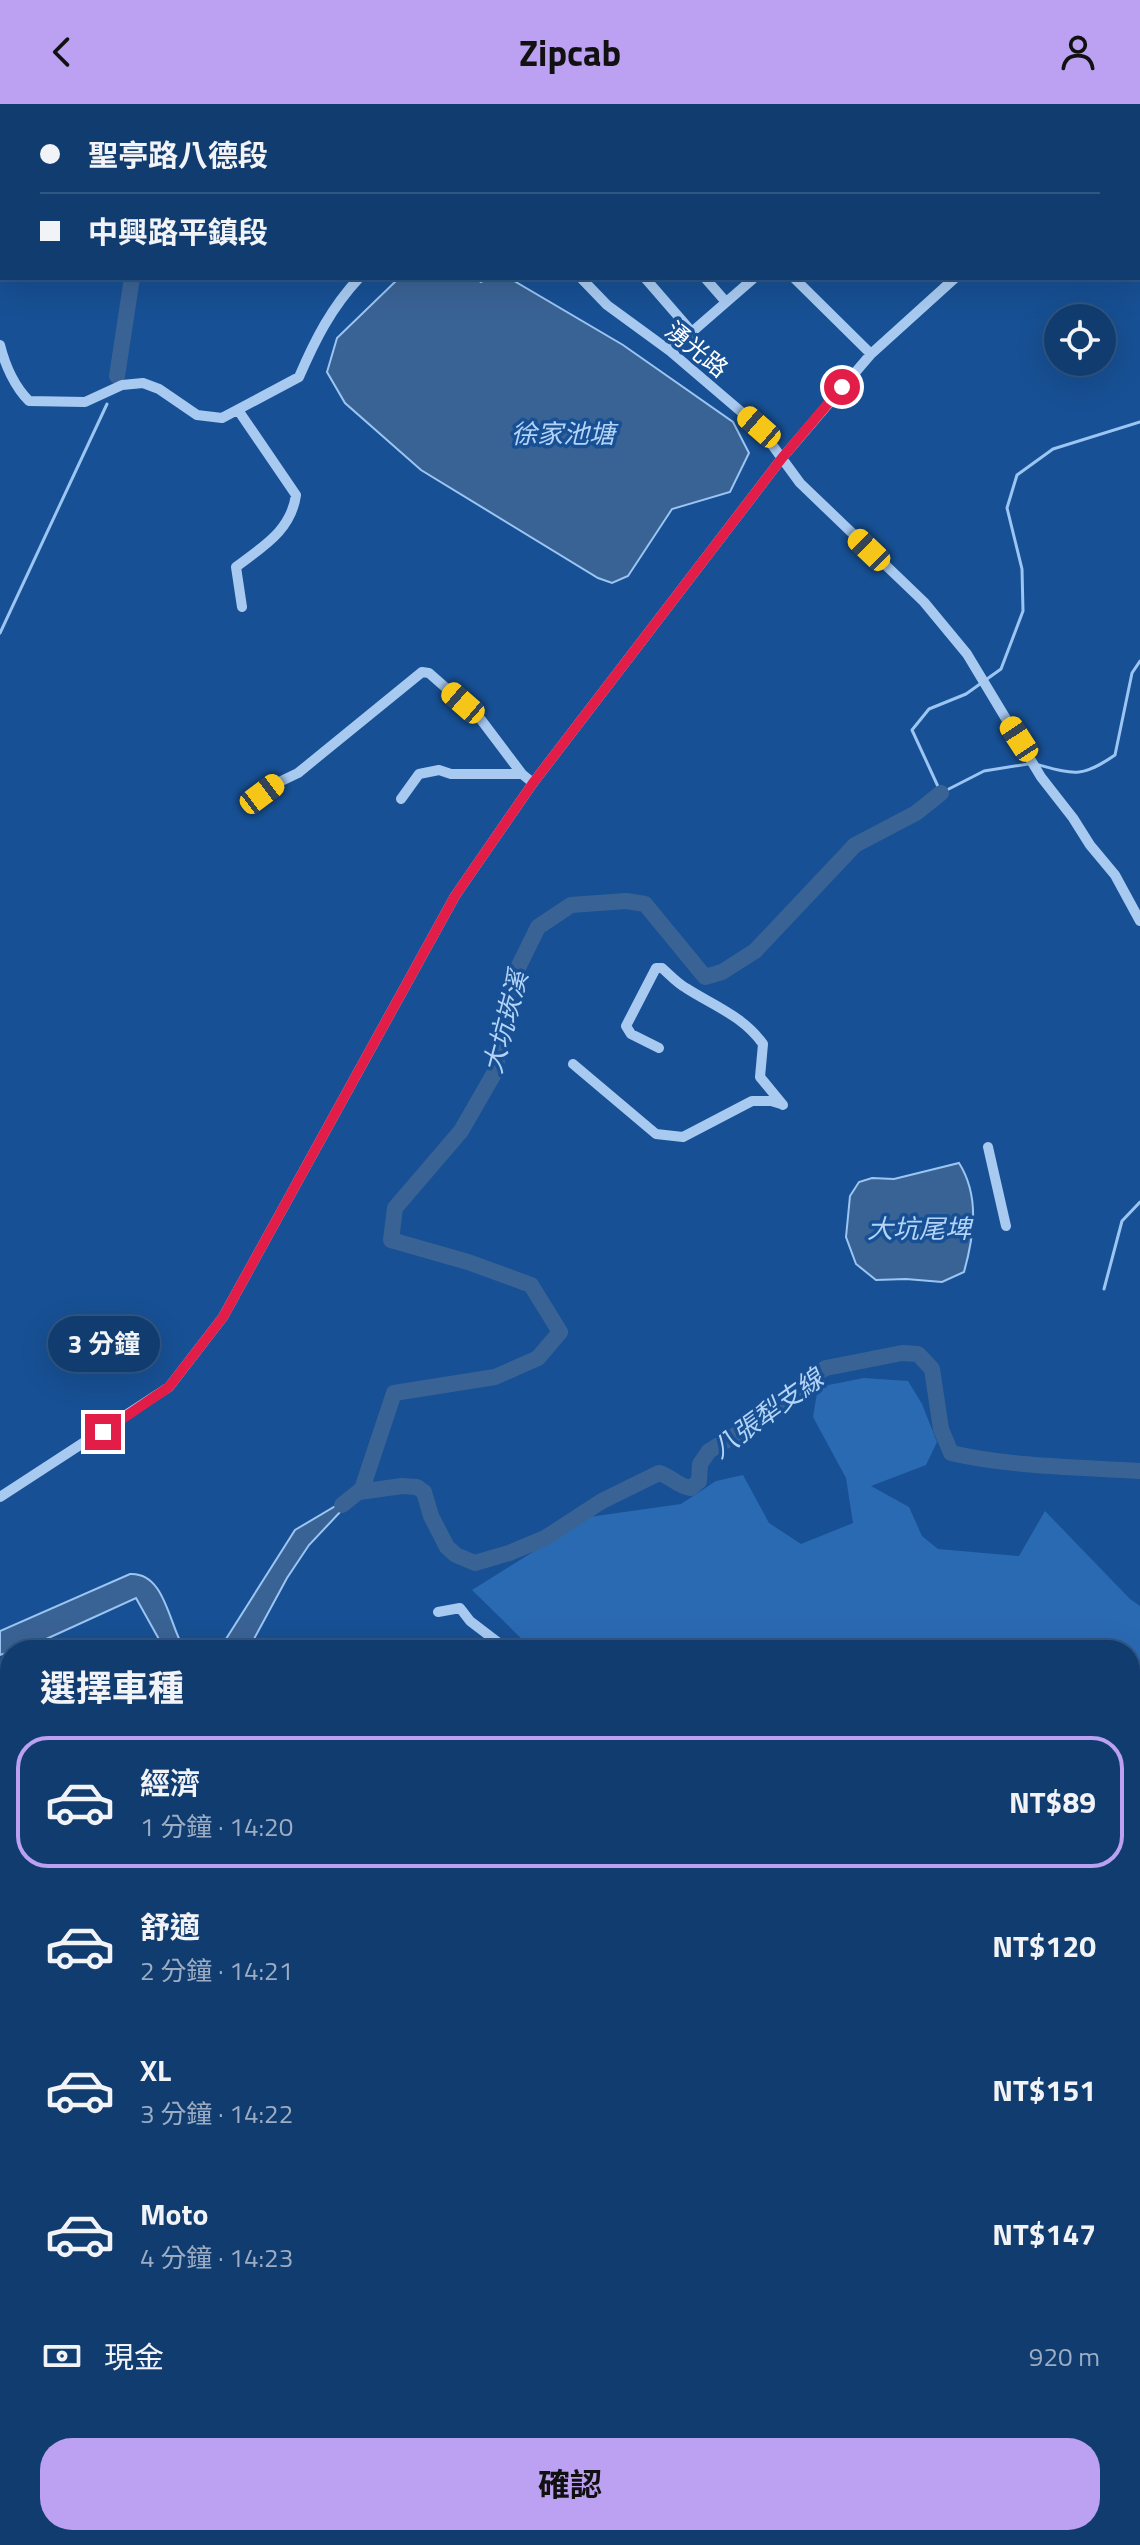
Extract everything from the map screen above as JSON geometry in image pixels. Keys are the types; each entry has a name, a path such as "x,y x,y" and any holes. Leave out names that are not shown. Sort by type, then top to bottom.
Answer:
{"street":[{"path":"0,345 4,361 29,401 85,402 122,385 143,383 159,389 197,415 222,418 299,377 336,303 357,280"},
{"name":"湧光路","path":"583,280 607,305 670,351 759,427 800,483 924,602 967,654 1041,777 1115,875 1140,921"},
{"path":"647,280 691,331"},
{"path":"707,280 726,302"},
{"path":"670,351 752,280"},
{"path":"796,280 871,354"},
{"path":"0,1497 169,1387 196,1353 223,1317 455,896 533,783 782,458 871,354 953,280"},
{"path":"238,410 296,495 295,505 281,533 236,567 242,607"},
{"path":"248,804 275,784 298,773 422,672 429,673 479,717 522,774 533,783"},
{"path":"401,799 419,774 439,770 451,774 522,774"},
{"path":"573,1064 656,1134 683,1137 752,1101 771,1101 783,1105 760,1077 763,1044 754,1032 728,1011 685,988 662,968 656,968 626,1026 631,1034 659,1048"},
{"path":"988,1147 1006,1226"},
{"path":"438,1612 460,1608 470,1621 495,1640"}],"shaded area":[{"path":"864,1378 908,1381 922,1404 937,1442 926,1465 871,1486 909,1507 922,1536 938,1549 1019,1556 1045,1511 1140,1606 1140,1640 523,1640 472,1590 589,1517 681,1504 716,1481 743,1475 769,1523 801,1544 853,1523 846,1478 813,1417 818,1387"}],"water":[{"name":"徐家池塘","path":"397,280 512,280 623,345 733,422 749,453 730,492 672,509 628,576 612,583 598,578 421,470 345,403 327,372 337,338"},
{"name":"大坑尾埤","path":"959,1163 970,1189 973,1216 964,1272 942,1282 876,1280 856,1264 846,1237 850,1196 859,1182 872,1178 894,1179"},
{"path":"359,1492 309,1545 253,1640 225,1640 295,1530"},
{"path":"130,1574 142,1576 159,1591 180,1640 159,1640 136,1598 44,1640 0,1640 0,1631"}],"waterway":[{"path":"117,376 132,280"},
{"path":"0,633 107,404"},
{"path":"1028,764 984,771 941,793 912,730 929,709 966,694 1001,669 1023,611 1022,569 1007,508 1017,475 1053,449 1140,422"},
{"name":"大坑崁溪","path":"1039,765 1079,772 1115,755 1132,673 1140,661"},
{"name":"大坑崁溪","path":"342,1505 362,1489 394,1393 495,1377 538,1358 560,1332 531,1285 468,1262 391,1240 395,1208 461,1131 495,1072 510,984 538,927 571,905 626,901 645,904 705,977 722,972 755,951 855,845 916,813 941,793"},
{"path":"1104,1289 1122,1221 1140,1202"},
{"name":"八張犁支線","path":"359,1492 417,1487 424,1492 431,1516 447,1547 456,1555 475,1563 545,1538 602,1501 659,1473 691,1488 699,1481 700,1464 709,1451 770,1414 809,1377 826,1368 902,1353 918,1354 932,1369 941,1429 951,1453 1021,1464 1140,1471"}],"route":[{"path":"103,1432 169,1387 223,1317 455,896 533,783 782,458 842,387"}]}
